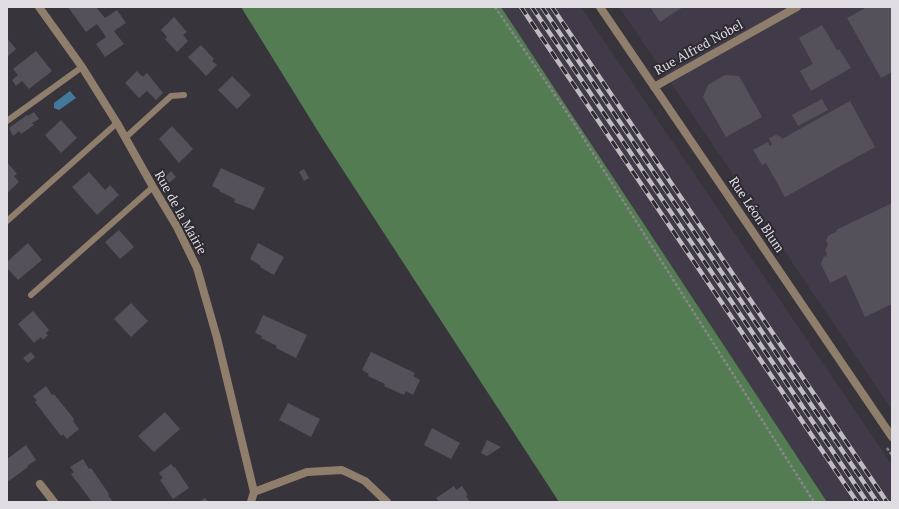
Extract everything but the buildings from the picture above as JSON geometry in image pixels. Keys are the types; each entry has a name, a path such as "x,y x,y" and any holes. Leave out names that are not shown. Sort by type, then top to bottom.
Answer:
{"street":[{"name":"Rue de la Mairie","path":"39,7 82,67 117,123 153,188 178,227 197,268 217,338 254,492"},
{"name":"Rue Léon Blum","path":"600,7 892,437"},
{"name":"Rue Alfred Nobel","path":"654,87 797,7"},
{"path":"251,502 254,492 307,472 342,470 366,481 387,502"},
{"path":"40,484 54,502"}],"lane":[{"path":"7,121 82,67"},
{"path":"125,138 171,96 184,95"},
{"path":"7,221 117,123"},
{"path":"32,295 153,188"}],"path":[{"path":"495,7 572,120 814,502"}],"shaded area":[{"path":"501,7 581,7 892,465 892,502 827,502"},
{"path":"619,7 892,7 892,410 690,111"}],"green space":[{"path":"241,7 501,7 827,502 559,502 324,141"}],"water":[{"path":"70,91 76,98 59,110 54,108 54,103"}],"railway":[{"path":"521,7 857,502"},
{"path":"532,7 867,502"},
{"path":"542,7 877,502"},
{"path":"552,7 887,502"}]}
